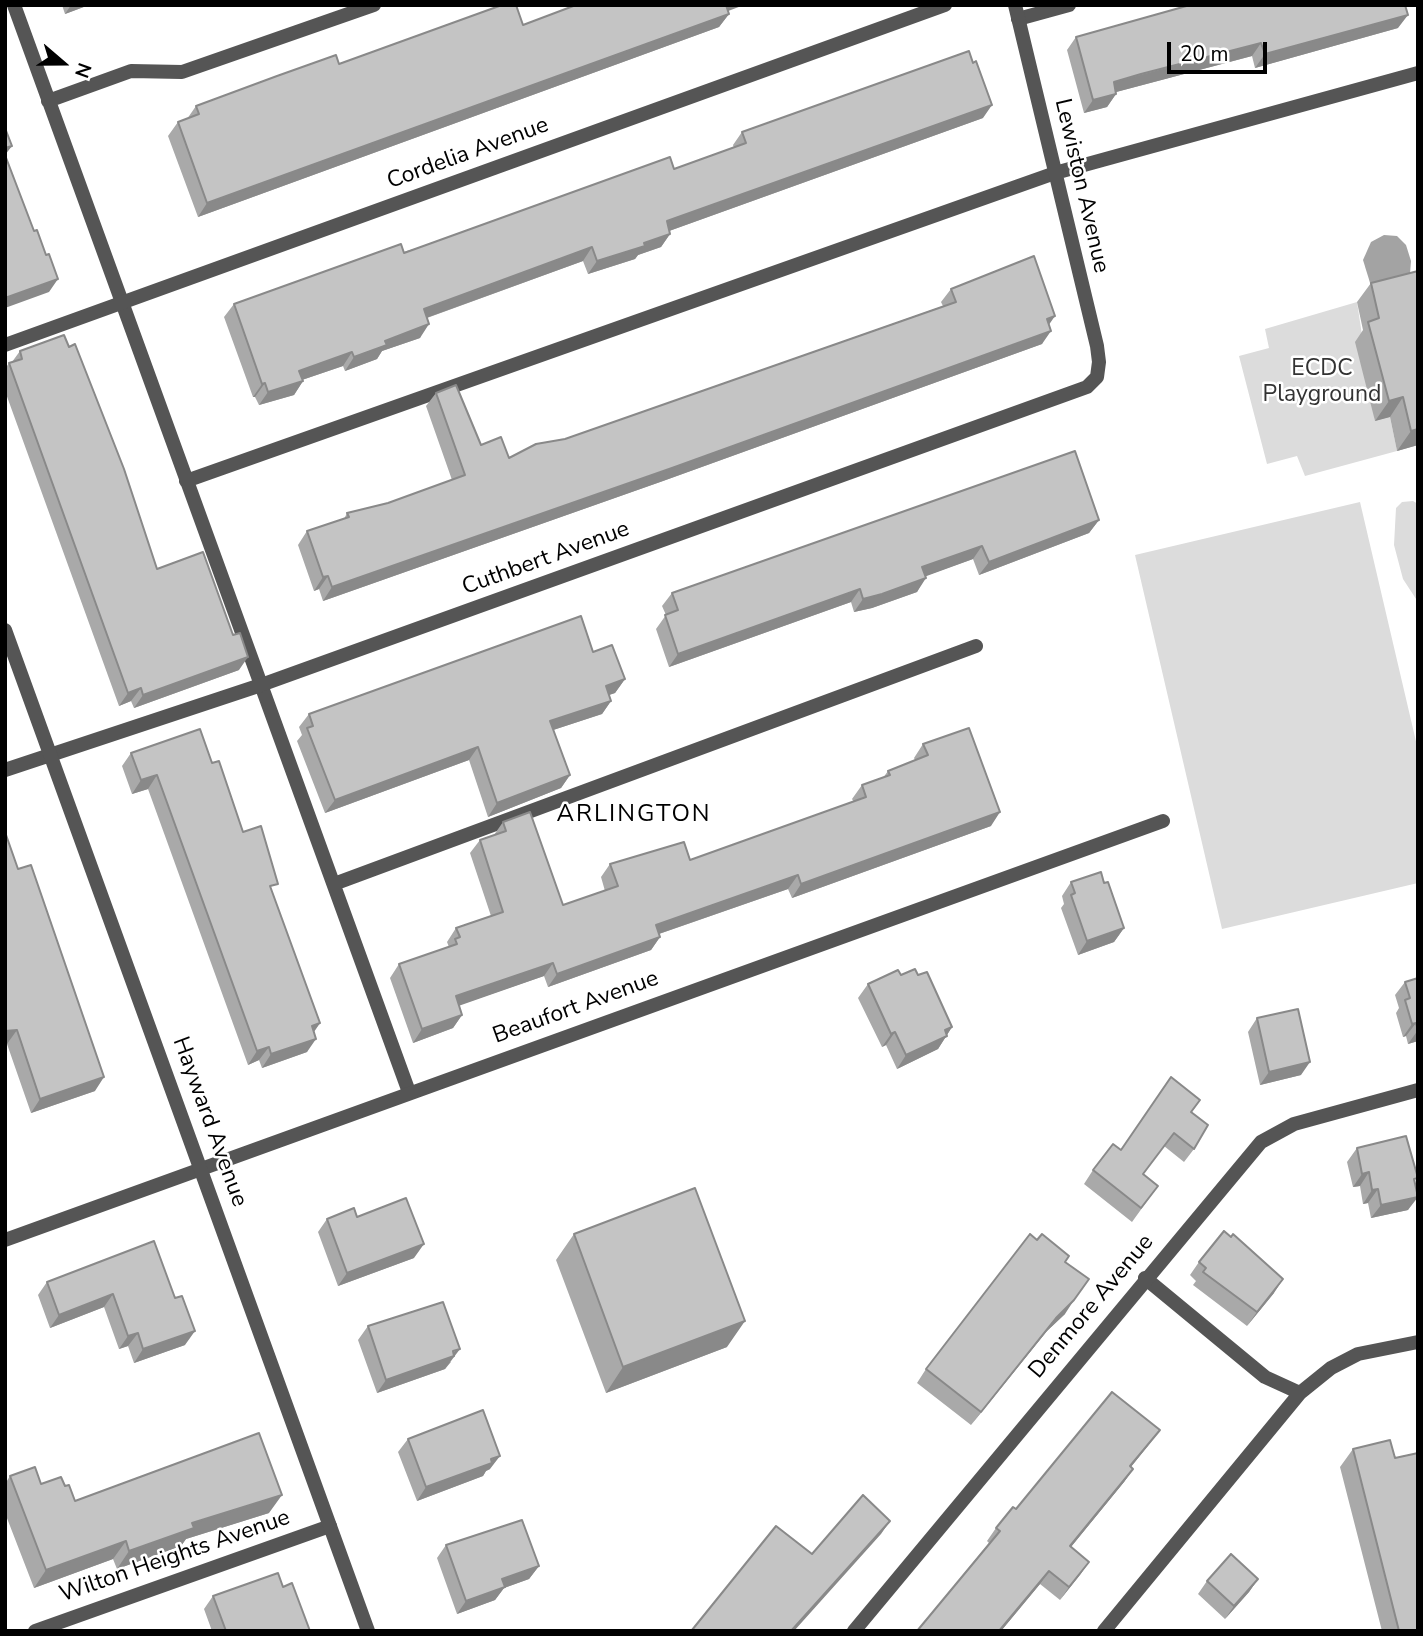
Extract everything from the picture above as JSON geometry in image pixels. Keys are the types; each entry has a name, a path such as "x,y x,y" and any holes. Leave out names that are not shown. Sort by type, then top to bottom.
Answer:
{"street":[{"path":"13,5 409,1093"},
{"path":"48,101 131,71 182,72 374,5"},
{"name":"Cordelia Avenue","path":"5,345 945,5"},
{"path":"1017,12 1069,5"},
{"name":"Lewiston Avenue","path":"1017,12 1097,346 1097,377"},
{"path":"186,481 1055,173 1418,73"},
{"name":"Cuthbert Avenue","path":"5,771 261,685 1078,392 1097,377"},
{"name":"Hayward Avenue","path":"5,629 368,1631"},
{"path":"334,884 976,646"},
{"name":"Beaufort Avenue","path":"5,1240 1163,821"},
{"name":"Denmore Avenue","path":"854,1631 1244,1160 1278,1130 1418,1090"},
{"path":"1145,1278 1265,1377 1300,1392"},
{"path":"1104,1631 1300,1392 1331,1368 1358,1354 1418,1342"},
{"name":"Wilton Heights Avenue","path":"35,1631 330,1526"}],"green space":[{"name":"ECDC Playground","path":"1357,302 1375,421 1390,417 1397,451 1305,476 1297,456 1267,464 1239,356 1269,348 1265,329"},
{"path":"1413,501 1418,504 1418,602 1403,579 1394,545 1396,508 1402,502"},
{"path":"1360,502 1418,750 1418,883 1222,929 1135,555"}],"shaded area":[{"path":"1384,235 1397,236 1406,245 1411,261 1410,274 1371,286 1363,260 1371,242"}],"building":[{"path":"502,5 516,5 523,25 576,5 726,5 729,14 207,203 178,122 199,114 196,106 336,55 339,64"},
{"path":"1190,5 1405,5 1408,15 1265,54 1261,43 1141,74 1114,82 1116,94 1093,100 1076,37"},
{"path":"969,51 973,63 976,61 992,105 667,221 670,234 644,243 645,246 597,261 592,247 424,309 429,324 385,341 387,345 354,357 352,352 299,371 303,381 268,392 265,383 262,384 234,304 401,244 404,253 670,157 674,169 746,143 742,132"},
{"path":"5,128 12,146 5,148"},
{"path":"5,155 34,231 37,230 46,255 49,254 58,279 5,298"},
{"path":"1034,256 1055,316 1047,319 1051,331 332,587 328,576 323,577 307,531 349,517 347,513 388,503 465,475 436,393 456,385 481,445 501,437 509,458 536,444 565,439 956,302 951,289"},
{"path":"1418,271 1418,429 1411,431 1403,397 1389,401 1368,322 1379,318 1371,283"},
{"path":"64,335 69,347 75,344 124,469 157,569 203,552 233,635 240,633 248,657 143,695 141,688 128,693 9,363 22,359 20,351"},
{"path":"1075,451 1099,520 989,562 982,546 922,567 926,578 882,594 863,599 860,589 678,654 665,615 678,610 672,593"},
{"path":"581,616 593,652 612,645 625,679 606,686 611,701 550,721 570,775 497,803 478,747 335,800 307,728 313,726 309,714"},
{"path":"969,728 1000,812 801,884 798,875 656,925 660,937 557,974 553,963 456,996 462,1015 422,1029 399,964 457,944 455,939 460,937 456,928 503,912 480,840 506,831 503,822 530,812 563,905 618,886 610,864 684,842 690,860 866,797 862,785 890,775 888,771 928,755 923,744"},
{"path":"200,729 212,763 219,761 243,832 261,826 278,884 270,886 320,1023 312,1026 316,1039 271,1054 269,1047 257,1051 157,775 141,780 131,753"},
{"path":"5,832 18,869 31,865 104,1077 40,1099 17,1030 5,1031"},
{"path":"1101,872 1104,883 1108,882 1124,928 1087,941 1071,895 1075,893 1071,882"},
{"path":"915,969 918,975 927,972 952,1027 945,1030 947,1036 906,1055 895,1032 891,1034 868,984 898,970 901,975"},
{"path":"1418,978 1418,1030 1416,1023 1412,1024 1405,1000 1410,998 1405,982"},
{"path":"1298,1009 1310,1062 1269,1072 1257,1018"},
{"path":"1171,1077 1200,1100 1191,1112 1208,1125 1194,1149 1174,1133 1143,1174 1158,1186 1141,1208 1093,1170 1113,1144 1121,1150"},
{"path":"1406,1136 1418,1178 1414,1179 1418,1197 1381,1205 1378,1189 1372,1190 1369,1172 1362,1174 1357,1148"},
{"path":"695,1188 745,1321 623,1367 574,1234"},
{"path":"406,1198 424,1244 347,1273 327,1219 354,1208 357,1217"},
{"path":"1224,1231 1231,1237 1233,1234 1283,1279 1257,1312 1203,1272 1206,1268 1199,1262"},
{"path":"1030,1234 1037,1240 1042,1234 1069,1256 1065,1262 1089,1279 981,1412 926,1369"},
{"path":"154,1241 175,1298 182,1296 195,1331 143,1349 138,1333 128,1336 113,1294 59,1315 47,1282"},
{"path":"443,1302 460,1349 453,1351 454,1356 386,1380 368,1326"},
{"path":"1112,1392 1160,1430 1130,1466 1133,1469 1070,1546 1089,1562 1069,1587 1049,1571 999,1631 917,1631 1000,1531 996,1528 1013,1507 1016,1509"},
{"path":"483,1410 500,1456 491,1459 492,1463 426,1487 408,1439"},
{"path":"259,1433 282,1495 192,1523 194,1528 129,1551 126,1541 46,1570 10,1476 35,1467 41,1484 61,1477 65,1486 69,1485 75,1501"},
{"path":"1390,1440 1395,1458 1418,1453 1418,1631 1399,1631 1353,1449"},
{"path":"863,1495 890,1521 791,1631 692,1630 776,1526 812,1554"},
{"path":"522,1520 539,1566 502,1579 505,1587 466,1601 446,1545"},
{"path":"1231,1554 1258,1579 1234,1606 1207,1581"},
{"path":"278,1573 283,1587 292,1583 310,1631 226,1631 213,1596"}],"district":[{"name":"ARLINGTON","path":"634,815"}]}
